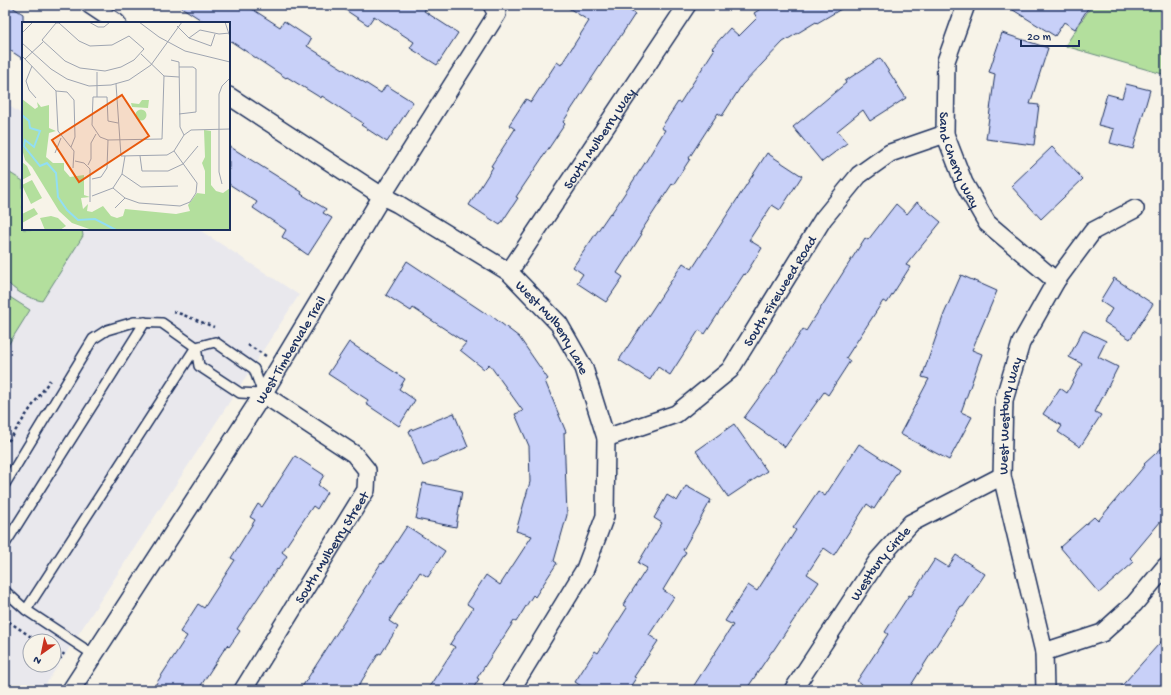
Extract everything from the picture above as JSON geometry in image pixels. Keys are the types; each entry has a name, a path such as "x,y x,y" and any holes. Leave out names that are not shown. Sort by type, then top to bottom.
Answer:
{"street":[{"path":"90,5 116,22"},
{"name":"West Timbervale Trail","path":"71,690 264,394 382,196 497,14 492,5"},
{"name":"South Mulberry Way","path":"509,272 687,5"},
{"name":"Sand Cherry Way","path":"966,5 946,61 945,134 964,183 987,223 1056,281"},
{"name":"West Mulberry Lane","path":"230,97 382,196 398,204 509,272 559,324 584,368 606,438 605,516 585,569 512,690"},
{"name":"South Fireweed Road","path":"606,438 676,414 730,370 823,219 859,175 890,153 945,134"},
{"name":"West Westbury Way","path":"1045,690 1044,652 1002,476 1004,400 1021,343 1056,281 1093,231 1135,209"},
{"name":"South Mulberry Street","path":"243,690 366,490 367,470 354,454 264,394"},
{"name":"Westbury Circle","path":"794,690 878,560 910,523 1002,476"},
{"path":"1044,652 1102,633 1134,604 1166,566"}],"lane":[{"path":"5,484 92,339 107,330 134,322 162,323 196,347 199,366 240,393 264,394 254,370 215,342 196,347 26,610"},
{"path":"5,544 145,322"},
{"path":"5,591 26,610 94,655"}],"path":[{"path":"5,616 8,621 25,633"}],"shaded area":[{"path":"5,103 22,114 22,230 200,230 299,295 62,659 62,633 22,633 22,673 53,673 42,690 5,690"}],"green space":[{"path":"1092,5 1166,5 1166,75 1065,46"},
{"path":"10,173 22,180 22,230 82,230 83,236 42,301 21,293 12,287 5,279 5,179"},
{"path":"5,294 30,310 5,350"}],"building":[{"path":"5,5 9,5 23,14 22,58 5,47"},
{"path":"178,5 246,5 280,27 284,21 311,39 307,46 381,93 386,85 413,102 387,142 361,125 363,123 322,96 321,98 287,77 286,78 230,41 230,22 204,22"},
{"path":"338,5 428,5 424,11 458,33 437,65 410,48 414,42 374,16 368,25"},
{"path":"564,5 621,5 635,14 563,122 565,124 516,197 518,198 500,225 469,205 493,167 491,166 515,129 509,125 526,99 531,102 557,62 561,65 589,21"},
{"path":"767,5 848,5 783,42 742,85 722,116 718,113 689,158 690,159 640,233 642,234 617,273 623,277 606,302 577,283 583,274 573,267 643,166 665,130 661,128 678,102 680,103 714,50 712,48 730,28 739,36 757,18 754,13"},
{"path":"1005,5 1090,5 1075,29 1064,22 1055,36"},
{"path":"1002,33 1048,48 1030,104 1039,105 1034,145 986,139 995,74 989,72"},
{"path":"880,58 906,98 870,121 863,110 837,131 847,143 822,162 793,127 846,83 845,81"},
{"path":"1126,84 1150,90 1133,149 1110,143 1114,129 1098,125 1107,94 1122,98"},
{"path":"230,147 302,192 301,194 326,209 323,213 332,218 308,255 282,237 286,230 253,208 257,202 230,185"},
{"path":"1052,147 1083,179 1041,219 1011,186"},
{"path":"767,153 802,176 780,210 772,205 749,240 762,248 705,334 699,330 670,375 658,367 650,380 619,360 683,263 692,269"},
{"path":"917,202 941,222 906,265 910,267 887,303 883,301 846,358 850,361 828,395 824,392 785,447 744,418 778,371 777,370 803,329 806,331 865,238 868,240 896,204 907,214"},
{"path":"407,261 488,315 489,314 519,337 548,379 545,381 566,432 564,433 567,515 554,561 557,563 535,597 533,595 516,622 514,621 477,678 479,679 472,690 427,690 455,647 450,644 473,608 467,604 486,575 500,585 532,536 516,531 530,482 529,446 515,414 523,411 489,364 484,369 460,350 466,343 413,308 411,311 386,295"},
{"path":"961,275 997,291 972,350 982,354 961,412 972,417 949,460 900,434 929,379 922,377 944,314"},
{"path":"1114,278 1153,304 1130,339 1104,322 1112,309 1100,301"},
{"path":"1083,330 1106,341 1098,357 1118,367 1095,412 1101,415 1080,447 1058,432 1062,426 1043,414 1060,388 1067,393 1082,364 1069,357"},
{"path":"349,342 405,379 399,389 415,400 399,426 366,404 368,400 328,374"},
{"path":"454,413 468,447 423,466 409,431"},
{"path":"734,424 767,471 728,497 696,451"},
{"path":"859,444 899,470 874,509 867,504 834,555 824,548 807,574 819,582 746,690 691,690 733,625 725,621 748,585 757,591 796,530 793,528 818,491 825,496"},
{"path":"1166,444 1166,515 1130,558 1134,562 1099,593 1060,547 1094,517 1098,521 1145,465 1144,464"},
{"path":"295,456 324,475 318,485 327,492 317,509 313,506 282,552 287,556 237,629 240,631 229,647 227,645 198,690 152,690 187,636 180,632 198,604 204,608 235,560 231,558 255,520 250,517 258,504 262,507"},
{"path":"423,483 462,491 456,527 416,519"},
{"path":"686,486 711,500 683,550 686,552 663,590 674,597 649,635 658,641 634,677 636,678 628,690 587,690 575,682 595,651 598,653 627,608 623,605 647,568 638,563 662,523 654,518 667,495 677,501"},
{"path":"407,526 445,551 428,577 420,572 389,621 398,627 381,654 379,653 356,690 300,690 381,563 382,564"},
{"path":"956,555 985,574 963,607 961,606 908,690 870,690 857,681 888,634 885,632 935,559 948,567"},
{"path":"1166,636 1166,690 1118,690"}]}
